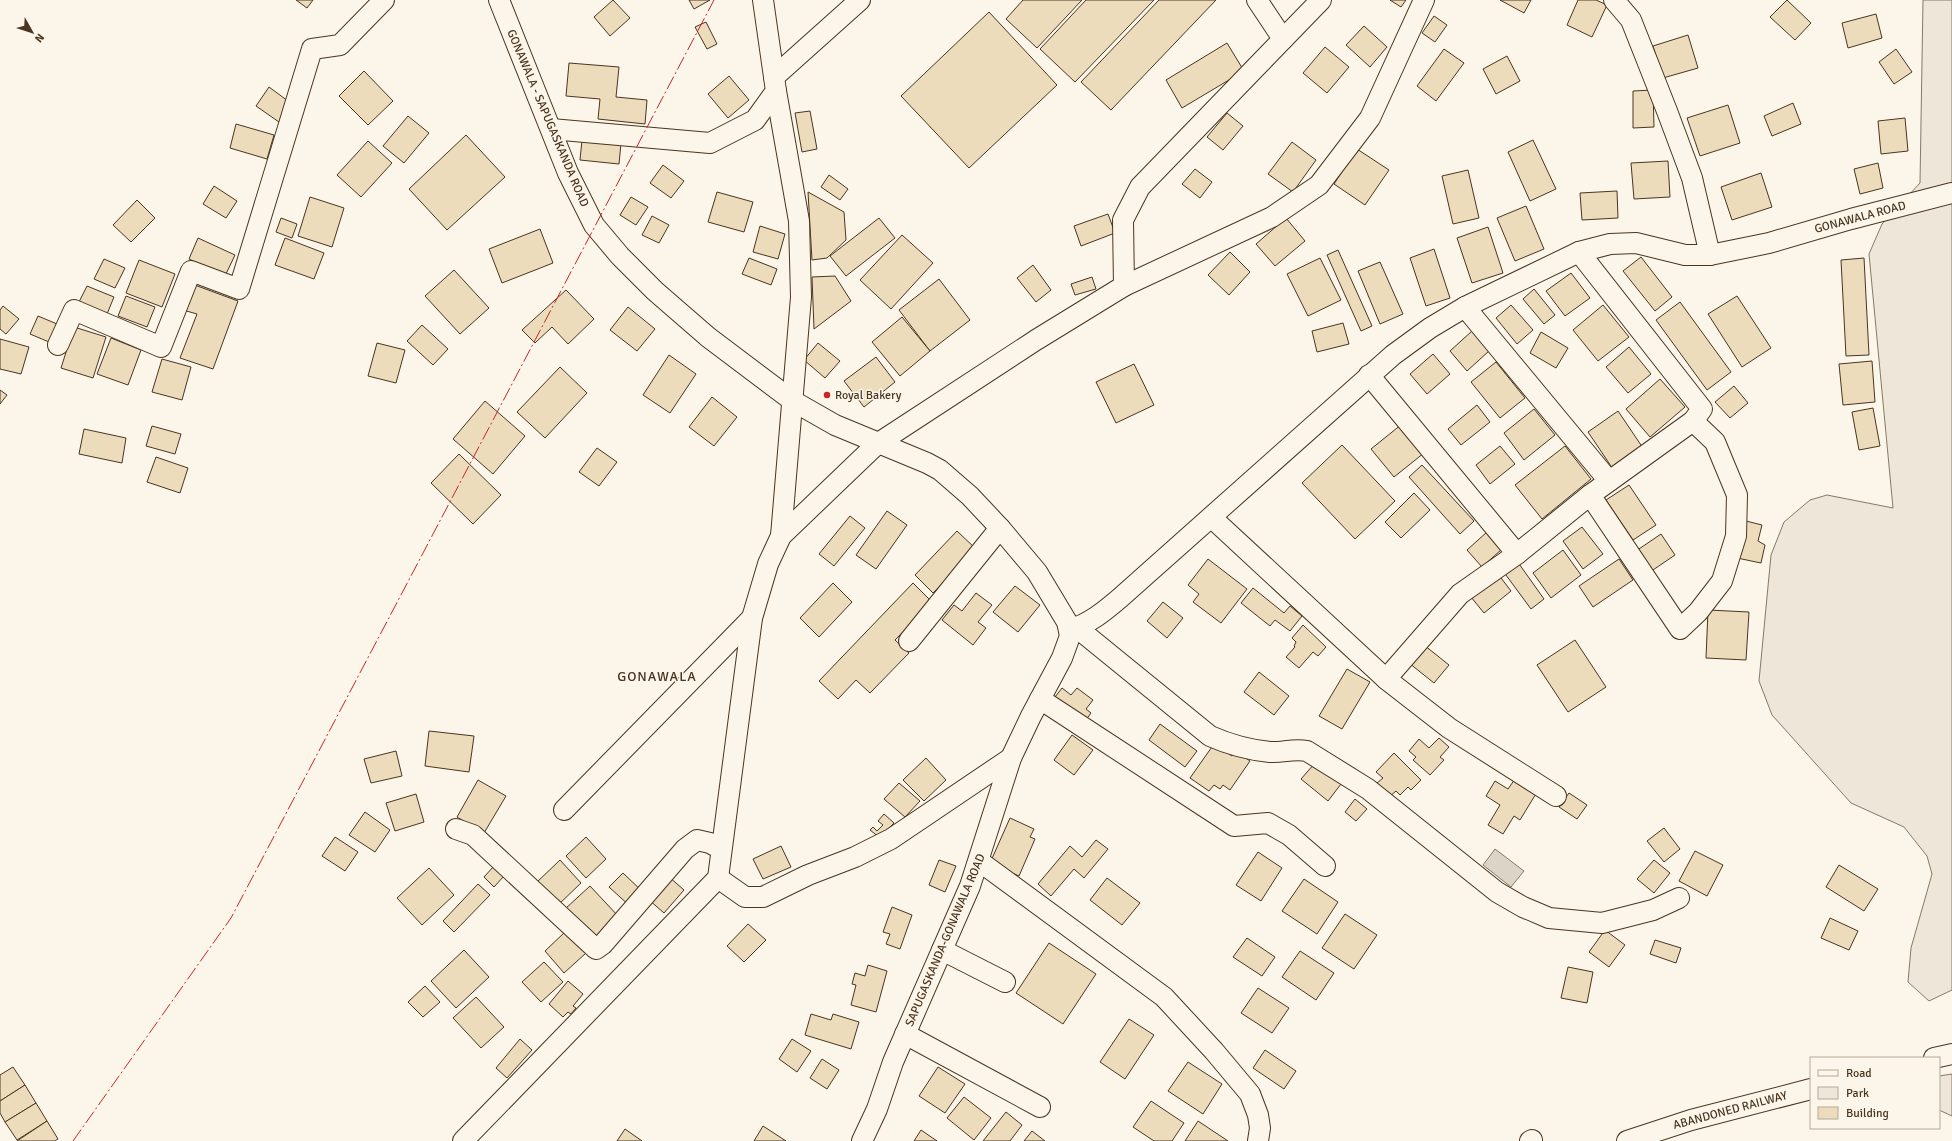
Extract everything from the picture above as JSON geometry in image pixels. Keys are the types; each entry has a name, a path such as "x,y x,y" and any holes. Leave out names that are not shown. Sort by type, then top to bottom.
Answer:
{"street":[{"path":"58,345 74,310 161,347 191,271 238,289 312,49 340,45 384,0"},
{"name":"GONAWALA - SAPUGASKANDA ROAD","path":"499,0 552,129 568,173 587,212 601,235 655,291 696,327 793,401 835,425 877,444 913,457 940,470 970,496 1000,528 1037,572 1073,628"},
{"path":"463,1141 718,878 752,618 768,564 781,536 802,297 799,221 775,84 763,0"},
{"path":"552,129 710,143 754,120 775,84 860,0"},
{"path":"1257,0 1283,39"},
{"path":"1124,286 1123,220 1140,188 1321,0"},
{"path":"781,536 877,444 1036,340 1124,286 1272,217 1319,185 1370,118 1424,0"},
{"path":"1614,0 1631,20 1670,119 1692,178 1710,256"},
{"name":"GONAWALA ROAD","path":"1073,628 1105,610 1212,518 1369,375 1410,342 1465,307 1579,252 1610,244 1636,243 1685,255 1710,256 1769,243 1851,219 1952,193"},
{"path":"1386,679 1460,594 1517,554 1590,495 1693,421 1702,409 1579,252"},
{"path":"1465,307 1609,481"},
{"path":"1369,375 1517,554"},
{"path":"1590,495 1680,629 1698,612 1722,581 1736,536 1737,495 1715,442 1693,421"},
{"path":"1212,518 1386,679 1449,728 1556,796"},
{"path":"909,641 1000,528"},
{"path":"564,810 752,618"},
{"path":"1073,628 1210,736 1225,743 1271,752 1297,749 1306,752 1368,789 1497,892 1523,907 1549,918 1602,923 1653,910 1679,898"},
{"name":"SAPUGASKANDA-GONAWALA ROAD","path":"862,1141 871,1125 893,1062 970,886 1011,758 1064,653 1073,628"},
{"path":"1040,699 1234,826 1268,823 1289,835 1325,866"},
{"path":"718,878 745,897 763,897 808,875 855,857 891,839 1011,758"},
{"path":"456,829 473,835 596,949 603,944 685,849 697,840 710,843 721,849"},
{"path":"979,861 1164,997 1214,1051 1250,1094 1258,1115 1260,1128 1258,1141"},
{"path":"942,950 1005,982"},
{"path":"905,1034 1040,1107"},
{"path":"1938,1057 1952,1054"},
{"name":"ABANDONED RAILWAY","path":"1627,1141 1690,1120 1810,1089"}],"green space":[{"path":"1923,0 1952,0 1952,990 1929,1001 1908,982 1911,948 1932,874 1927,856 1904,827 1851,803 1772,715 1759,681 1771,555 1784,522 1810,500 1827,495 1893,508 1869,254 1882,224 1920,183"},
{"path":"1952,1074 1952,1116 1940,1110 1940,1076"}],"shaded area":[{"path":"1495,849 1524,871 1511,887 1483,865"}],"building":[{"path":"296,0 313,0 307,8"},
{"path":"613,0 630,18 610,36 594,17"},
{"path":"689,0 710,0 694,9"},
{"path":"1023,0 1082,0 1037,48 1006,19"},
{"path":"1086,0 1154,0 1075,82 1040,49"},
{"path":"1159,0 1216,0 1111,110 1081,82"},
{"path":"1390,0 1406,0 1401,7"},
{"path":"1500,0 1531,0 1524,13"},
{"path":"1578,0 1596,0 1607,5 1592,37 1567,25"},
{"path":"1787,0 1811,23 1795,40 1770,17"},
{"path":"989,12 1057,85 969,168 901,96"},
{"path":"1876,14 1882,38 1848,48 1842,23"},
{"path":"1434,16 1447,25 1435,42 1422,33"},
{"path":"706,22 717,44 707,49 695,27"},
{"path":"1364,26 1387,47 1370,67 1346,45"},
{"path":"1688,35 1698,68 1663,78 1653,46"},
{"path":"1227,43 1244,71 1182,108 1166,80"},
{"path":"1325,47 1349,67 1327,93 1303,73"},
{"path":"1444,49 1464,63 1436,101 1417,86"},
{"path":"1896,49 1912,72 1894,84 1879,62"},
{"path":"1507,56 1520,81 1496,94 1483,69"},
{"path":"569,63 619,67 616,97 647,100 645,124 598,119 600,99 566,96"},
{"path":"364,71 393,101 368,125 339,96"},
{"path":"729,76 749,100 728,118 708,94"},
{"path":"269,87 292,104 279,122 256,106"},
{"path":"1653,90 1654,127 1633,128 1633,91"},
{"path":"1793,103 1801,124 1772,136 1764,116"},
{"path":"1728,105 1740,143 1700,156 1687,118"},
{"path":"810,111 817,149 802,152 795,113"},
{"path":"1227,113 1243,126 1223,150 1207,137"},
{"path":"408,116 429,133 404,163 383,146"},
{"path":"1905,118 1908,151 1881,154 1878,121"},
{"path":"236,124 274,135 267,159 230,148"},
{"path":"466,135 505,177 447,230 409,189"},
{"path":"582,140 621,143 619,164 580,160"},
{"path":"1533,140 1556,189 1530,201 1508,152"},
{"path":"368,141 392,163 361,197 337,175"},
{"path":"1292,142 1316,160 1293,192 1268,174"},
{"path":"1357,149 1389,170 1365,205 1334,184"},
{"path":"1668,161 1670,197 1634,199 1631,163"},
{"path":"1878,163 1883,188 1860,194 1854,169"},
{"path":"663,165 684,181 671,198 650,183"},
{"path":"1195,169 1212,182 1200,198 1182,184"},
{"path":"1468,170 1479,218 1453,224 1442,176"},
{"path":"1761,173 1772,207 1732,220 1721,187"},
{"path":"829,175 848,189 840,200 821,187"},
{"path":"214,186 237,201 226,218 203,204"},
{"path":"1617,191 1618,218 1582,220 1580,193"},
{"path":"717,192 753,202 744,232 708,222"},
{"path":"808,192 844,212 846,240 827,258 812,260"},
{"path":"310,197 344,208 332,247 298,236"},
{"path":"631,197 648,207 636,225 620,215"},
{"path":"137,200 155,218 131,242 113,225"},
{"path":"1526,206 1544,249 1515,261 1497,218"},
{"path":"1108,214 1115,233 1081,246 1074,226"},
{"path":"652,216 669,225 659,243 642,235"},
{"path":"281,218 297,224 292,238 276,232"},
{"path":"879,218 895,238 846,276 830,256"},
{"path":"1286,218 1305,241 1275,266 1256,244"},
{"path":"760,226 785,234 778,259 753,252"},
{"path":"1488,227 1503,273 1472,283 1457,238"},
{"path":"540,229 553,263 502,283 489,249"},
{"path":"902,235 933,263 891,309 860,280"},
{"path":"198,238 235,255 225,276 189,259"},
{"path":"285,238 324,253 314,279 275,265"},
{"path":"1434,249 1450,298 1426,306 1410,258"},
{"path":"1338,250 1372,326 1361,331 1327,255"},
{"path":"1230,252 1250,272 1229,295 1208,275"},
{"path":"1641,257 1672,297 1655,311 1623,271"},
{"path":"749,258 777,269 771,285 742,274"},
{"path":"1320,258 1341,300 1308,316 1287,274"},
{"path":"1864,258 1869,355 1846,356 1841,260"},
{"path":"104,259 125,268 115,288 94,279"},
{"path":"139,260 175,274 162,307 126,293"},
{"path":"1380,262 1403,314 1380,324 1358,271"},
{"path":"1033,265 1051,290 1036,302 1017,278"},
{"path":"454,270 489,308 460,334 425,296"},
{"path":"1571,273 1590,298 1565,316 1546,291"},
{"path":"835,276 851,301 814,329 812,277"},
{"path":"1092,277 1096,289 1075,295 1071,284"},
{"path":"939,279 970,320 930,351 899,310"},
{"path":"192,284 238,301 213,369 180,358 197,314 183,310"},
{"path":"87,286 114,297 107,314 79,302"},
{"path":"1534,289 1555,315 1544,324 1523,299"},
{"path":"566,290 594,319 568,344 552,327 535,343 522,330"},
{"path":"126,296 155,307 147,327 118,316"},
{"path":"1737,296 1771,348 1742,367 1708,314"},
{"path":"1680,302 1731,372 1707,390 1656,320"},
{"path":"1511,305 1533,330 1517,344 1496,318"},
{"path":"1603,305 1629,337 1598,361 1573,330"},
{"path":"3,306 19,319 6,334 0,329 0,310"},
{"path":"628,307 655,329 637,351 610,330"},
{"path":"38,316 57,324 49,342 30,334"},
{"path":"902,317 930,351 900,376 872,342"},
{"path":"1343,323 1349,344 1317,352 1312,331"},
{"path":"422,325 448,349 433,365 407,341"},
{"path":"74,327 106,337 93,378 61,368"},
{"path":"1472,331 1489,351 1467,371 1450,351"},
{"path":"1541,332 1568,348 1556,368 1530,353"},
{"path":"111,338 141,350 128,385 97,374"},
{"path":"0,339 29,347 21,374 0,369"},
{"path":"377,343 405,350 396,383 368,376"},
{"path":"818,343 840,361 825,378 804,360"},
{"path":"1629,347 1651,374 1628,393 1606,367"},
{"path":"1433,354 1450,374 1427,394 1410,374"},
{"path":"669,355 696,374 670,413 643,395"},
{"path":"876,357 895,382 864,407 844,381"},
{"path":"162,359 191,367 182,400 152,392"},
{"path":"1872,361 1875,402 1843,405 1839,364"},
{"path":"1496,362 1525,398 1500,418 1471,382"},
{"path":"1134,364 1154,405 1116,423 1096,382"},
{"path":"560,367 587,393 545,438 517,412"},
{"path":"1660,379 1685,407 1650,437 1626,409"},
{"path":"1734,386 1748,403 1730,418 1715,402"},
{"path":"0,390 7,395 0,404"},
{"path":"712,397 737,417 714,446 689,427"},
{"path":"485,401 525,436 493,474 453,439"},
{"path":"1477,405 1490,422 1461,445 1448,429"},
{"path":"1873,408 1880,446 1859,450 1852,412"},
{"path":"1534,409 1555,435 1524,460 1504,433"},
{"path":"1618,411 1643,448 1613,469 1588,432"},
{"path":"1402,424 1424,453 1394,477 1371,449"},
{"path":"152,426 181,434 175,454 146,446"},
{"path":"84,429 126,438 122,463 79,454"},
{"path":"1342,445 1395,501 1355,539 1302,483"},
{"path":"1500,446 1515,464 1490,484 1476,465"},
{"path":"1565,446 1591,479 1542,519 1515,485"},
{"path":"597,448 617,462 599,486 579,472"},
{"path":"459,454 501,495 473,524 431,483"},
{"path":"156,457 188,468 180,493 147,482"},
{"path":"1422,465 1474,521 1460,534 1409,477"},
{"path":"1629,485 1656,525 1633,540 1606,500"},
{"path":"1414,493 1430,510 1401,538 1385,522"},
{"path":"887,511 907,525 876,569 856,555"},
{"path":"850,516 865,528 834,566 819,554"},
{"path":"1746,521 1762,525 1758,541 1765,545 1761,563 1737,558"},
{"path":"1582,527 1603,554 1583,569 1563,541"},
{"path":"957,531 976,549 933,593 915,575"},
{"path":"1487,532 1502,549 1482,567 1467,550"},
{"path":"1661,534 1675,555 1650,572 1636,551"},
{"path":"1563,550 1581,575 1551,598 1533,573"},
{"path":"1208,559 1247,589 1221,623 1193,602 1199,594 1188,585"},
{"path":"1619,559 1633,580 1593,607 1579,586"},
{"path":"1517,561 1544,599 1531,609 1503,571"},
{"path":"1498,574 1511,591 1484,613 1471,597"},
{"path":"833,583 852,602 819,637 800,618"},
{"path":"913,583 932,602 895,640 909,653 870,693 856,680 838,699 819,681"},
{"path":"1015,586 1040,605 1018,632 993,612"},
{"path":"1253,588 1284,613 1290,606 1302,616 1290,631 1275,620 1270,626 1241,603"},
{"path":"976,593 992,605 978,622 986,628 973,645 942,620 954,605 962,611"},
{"path":"1163,602 1183,618 1167,638 1147,621"},
{"path":"1708,610 1749,612 1746,660 1706,658"},
{"path":"1303,625 1326,647 1318,656 1313,652 1299,668 1286,657 1295,647 1296,642 1292,638"},
{"path":"1575,640 1606,687 1568,712 1537,665"},
{"path":"1424,645 1449,665 1434,683 1409,663"},
{"path":"1347,669 1370,682 1342,729 1319,716"},
{"path":"1259,672 1289,696 1274,715 1244,692"},
{"path":"1062,688 1071,695 1077,688 1093,700 1086,709 1091,713 1085,721 1055,697"},
{"path":"1160,724 1197,751 1185,767 1149,740"},
{"path":"429,731 474,736 469,772 425,766"},
{"path":"1072,735 1093,750 1074,775 1054,760"},
{"path":"1439,738 1449,747 1440,757 1444,760 1430,775 1413,760 1416,757 1409,751 1419,739 1429,748"},
{"path":"1214,744 1232,756 1235,751 1250,761 1230,790 1223,785 1220,789 1214,785 1209,791 1190,778"},
{"path":"396,751 402,776 371,783 364,759"},
{"path":"1394,753 1421,780 1411,790 1408,787 1400,795 1396,791 1389,797 1376,784 1383,778 1376,772"},
{"path":"926,758 946,780 924,801 903,780"},
{"path":"1315,763 1341,784 1328,801 1301,779"},
{"path":"1515,779 1537,792 1520,820 1514,816 1503,834 1488,825 1500,805 1486,796 1495,781 1508,789"},
{"path":"478,780 506,796 484,833 457,817"},
{"path":"899,783 920,801 905,817 884,799"},
{"path":"1569,793 1587,805 1577,819 1559,807"},
{"path":"416,794 424,822 395,831 386,803"},
{"path":"1355,799 1367,809 1356,821 1345,812"},
{"path":"365,812 390,830 375,852 349,835"},
{"path":"884,814 894,823 880,838 870,830 873,827 877,831 883,825 878,821"},
{"path":"1010,818 1034,829 1030,837 1035,839 1019,876 990,863"},
{"path":"1664,828 1680,849 1664,862 1647,841"},
{"path":"335,837 358,852 345,871 322,856"},
{"path":"586,837 606,859 586,878 566,856"},
{"path":"1096,840 1108,849 1084,878 1074,869 1051,896 1038,884 1070,846 1082,857"},
{"path":"781,846 791,867 763,879 753,859"},
{"path":"1695,851 1723,865 1707,896 1679,881"},
{"path":"1258,852 1282,868 1261,901 1236,885"},
{"path":"560,860 581,883 557,906 536,883"},
{"path":"939,860 956,866 945,892 929,885"},
{"path":"1654,860 1670,873 1654,893 1637,879"},
{"path":"1839,865 1878,889 1864,911 1826,887"},
{"path":"494,866 504,876 494,887 484,877"},
{"path":"429,868 454,895 422,925 397,898"},
{"path":"623,873 645,894 632,908 609,887"},
{"path":"668,876 684,890 664,913 648,899"},
{"path":"1107,878 1140,903 1122,925 1090,900"},
{"path":"1304,879 1338,902 1317,934 1282,911"},
{"path":"478,884 490,895 454,932 443,921"},
{"path":"590,886 619,917 594,940 565,909"},
{"path":"892,907 912,915 900,949 886,944 890,934 883,932"},
{"path":"1345,914 1377,935 1354,969 1322,948"},
{"path":"1830,918 1858,931 1849,950 1821,938"},
{"path":"748,924 766,940 744,962 727,946"},
{"path":"1605,930 1625,945 1609,967 1589,952"},
{"path":"566,931 586,953 564,973 545,951"},
{"path":"1247,938 1275,957 1262,976 1233,957"},
{"path":"1655,940 1681,948 1676,963 1650,954"},
{"path":"1049,943 1096,974 1063,1024 1016,993"},
{"path":"464,950 489,977 456,1008 431,981"},
{"path":"1300,951 1334,973 1316,1000 1282,977"},
{"path":"544,962 563,982 541,1002 522,982"},
{"path":"868,965 887,971 876,1012 851,1005 856,985 852,984 855,973 865,976"},
{"path":"1568,967 1593,972 1587,1003 1561,998"},
{"path":"568,981 583,994 573,1006 576,1008 571,1014 568,1012 563,1017 549,1004"},
{"path":"425,986 440,1002 423,1017 408,1002"},
{"path":"1258,988 1289,1008 1272,1033 1241,1013"},
{"path":"476,997 504,1027 481,1048 453,1018"},
{"path":"811,1014 831,1020 833,1014 859,1022 851,1049 805,1035"},
{"path":"1129,1019 1154,1035 1125,1079 1100,1062"},
{"path":"520,1039 532,1050 507,1078 496,1068"},
{"path":"792,1039 811,1051 797,1072 779,1059"},
{"path":"1265,1050 1296,1071 1284,1089 1253,1068"},
{"path":"822,1059 839,1070 827,1089 810,1078"},
{"path":"1188,1062 1222,1084 1203,1114 1168,1091"},
{"path":"13,1067 25,1085 0,1101 0,1075"},
{"path":"938,1067 965,1084 945,1113 919,1096"},
{"path":"25,1085 36,1103 5,1122 0,1113 0,1101"},
{"path":"964,1097 991,1118 974,1140 947,1118"},
{"path":"1151,1101 1184,1123 1172,1141 1154,1141 1133,1127"},
{"path":"36,1103 47,1121 17,1140 5,1122"},
{"path":"1006,1112 1022,1125 1010,1141 983,1141"},
{"path":"47,1121 58,1139 55,1141 17,1141"},
{"path":"1198,1121 1228,1141 1185,1141"},
{"path":"763,1126 786,1141 754,1141"},
{"path":"625,1129 642,1141 617,1141"},
{"path":"921,1130 937,1141 914,1141"},
{"path":"1032,1131 1045,1141 1024,1141"}],"power":[{"path":"73,1141 231,918 714,0"}],"place":[{"name":"Royal Bakery","path":"827,395"}],"district":[{"name":"GONAWALA","path":"657,676"}]}
